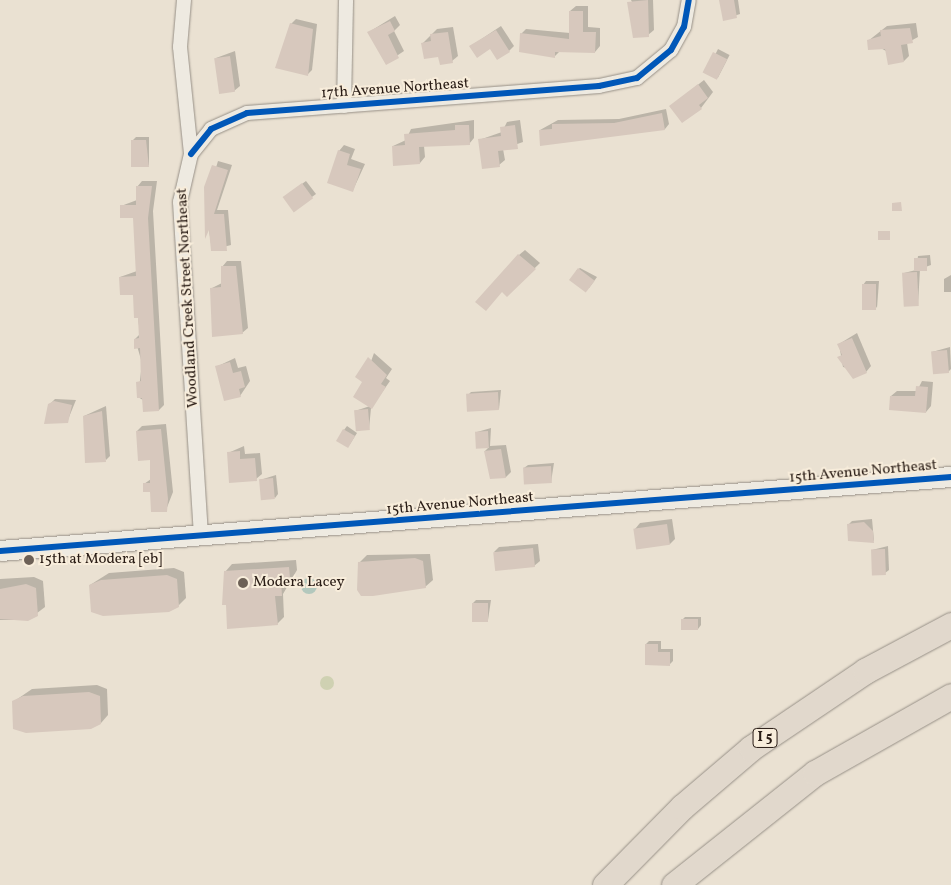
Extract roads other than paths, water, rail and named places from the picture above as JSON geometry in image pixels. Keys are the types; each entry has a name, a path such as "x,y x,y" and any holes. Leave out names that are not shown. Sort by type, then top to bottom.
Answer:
{"highway":[{"name":"I 5","path":"605,885 682,807 751,748 849,680 951,625"},
{"path":"674,885 815,773 951,696"}],"street":[{"name":"Woodland Creek Street Northeast","path":"184,0 180,47 190,154 180,202 201,537"},
{"path":"344,106 346,0"},
{"name":"17th Avenue Northeast","path":"190,154 211,129 240,115 616,84 660,64 681,35 689,0"},
{"name":"15th Avenue Northeast","path":"0,551 951,478"}],"place":[{"name":"15th at Modera [eb]","path":"29,560"},
{"name":"Modera Lacey","path":"243,583"}]}
